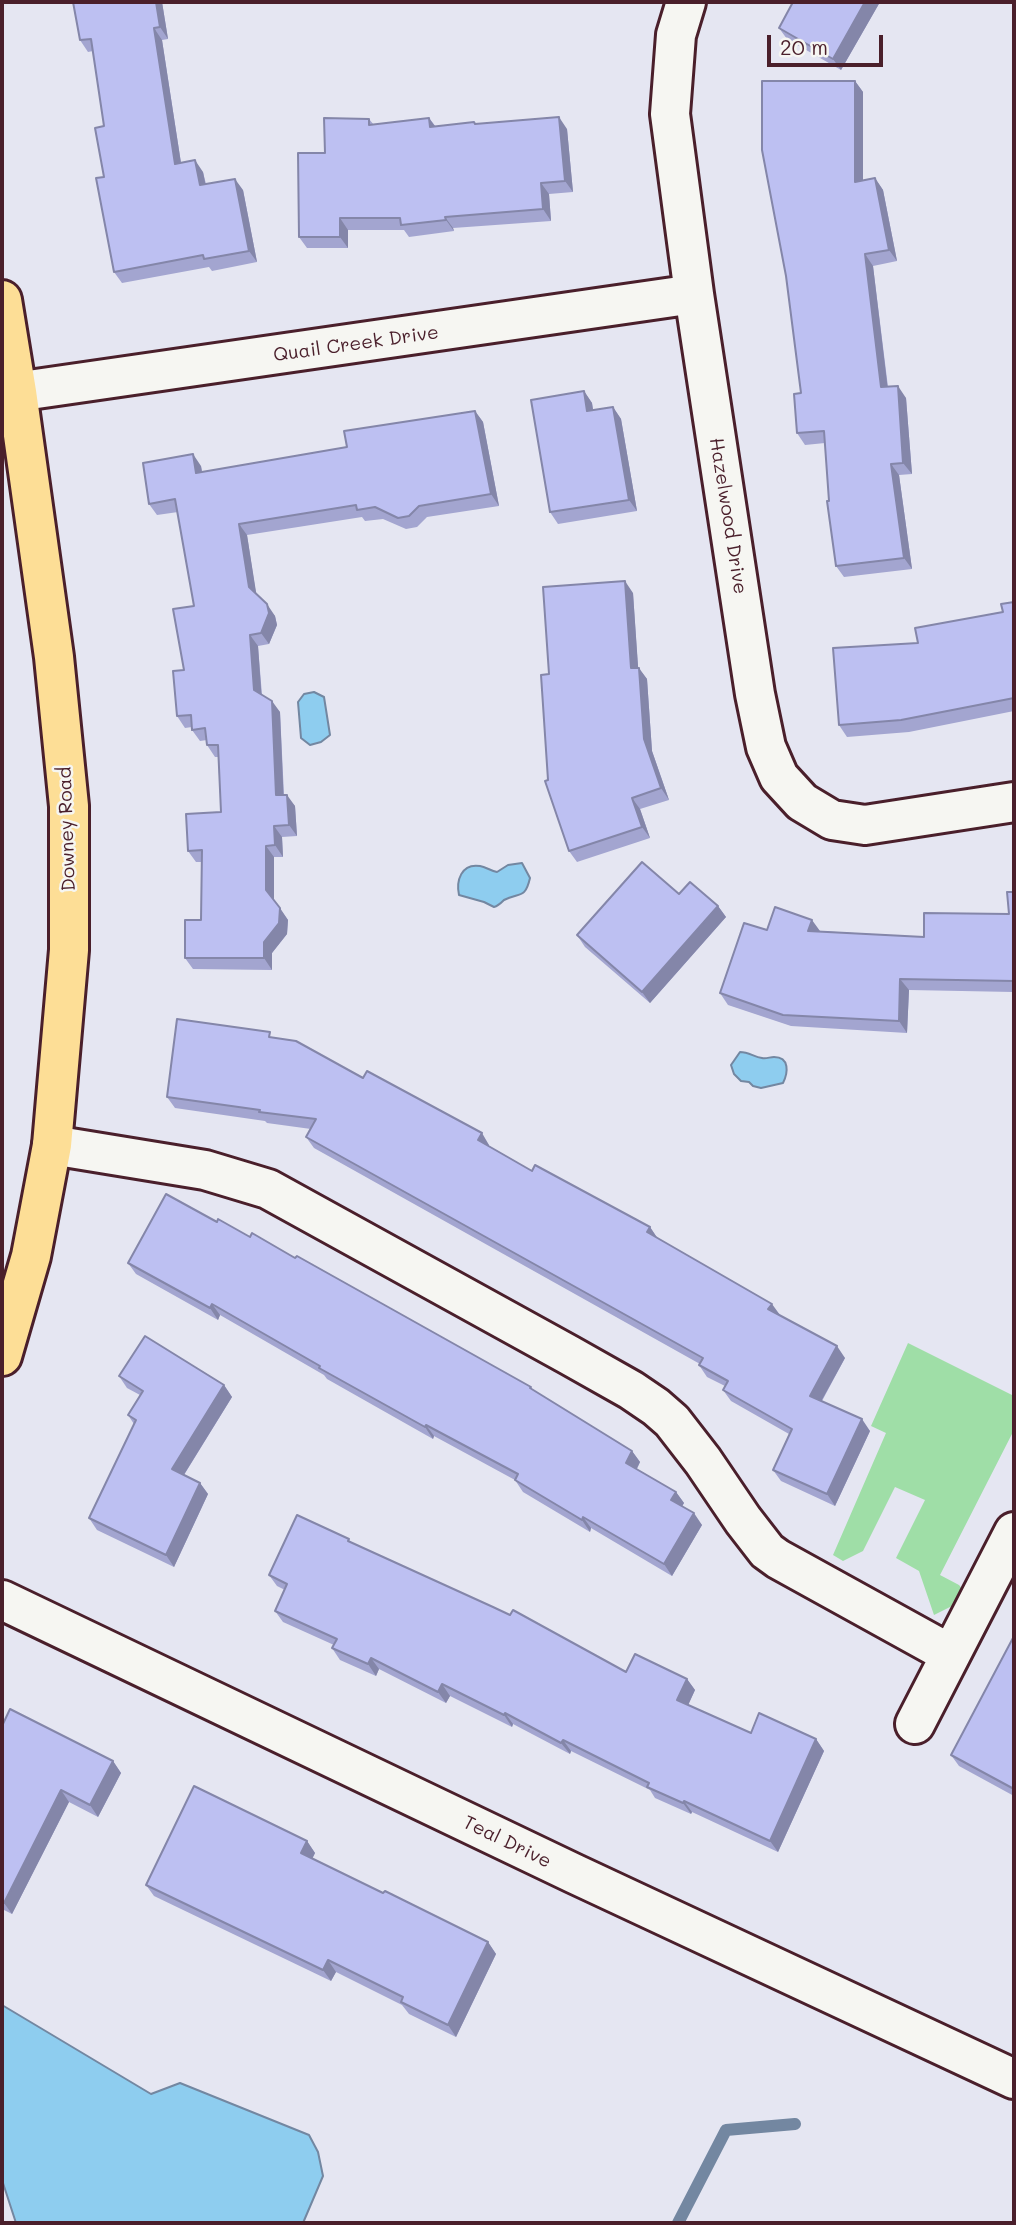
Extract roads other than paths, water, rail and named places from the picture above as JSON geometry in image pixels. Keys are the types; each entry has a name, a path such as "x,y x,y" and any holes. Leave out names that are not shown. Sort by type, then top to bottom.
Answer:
{"main road":[{"name":"Downey Road","path":"2,300 9,393 54,657 69,806 69,950 52,1146 31,1256 2,1356"}],"street":[{"name":"Hazelwood Drive","path":"686,2 676,35 670,114 694,293 755,694 766,747 779,778 802,802 832,820 864,825 1014,802"},
{"name":"Quail Creek Drive","path":"9,393 694,293"},
{"path":"52,1146 205,1170 268,1189 623,1385 672,1421 767,1551 950,1654"},
{"path":"915,1724 1014,1532"},
{"name":"Teal Drive","path":"2,1600 588,1880 1014,2079"}],"water":[{"path":"314,692 324,697 330,735 321,742 310,745 301,738 298,702 304,694"},
{"path":"522,863 530,878 524,893 504,900 494,907 459,895 459,879 468,867 480,866 497,872 508,865"},
{"path":"740,1052 783,1060 787,1070 783,1083 761,1088 741,1081 734,1074 731,1065"},
{"path":"2,2005 151,2094 180,2083 309,2135 318,2152 323,2176 303,2223 16,2223 2,2180"}],"waterway":[{"path":"678,2223 726,2130 795,2124"}]}
